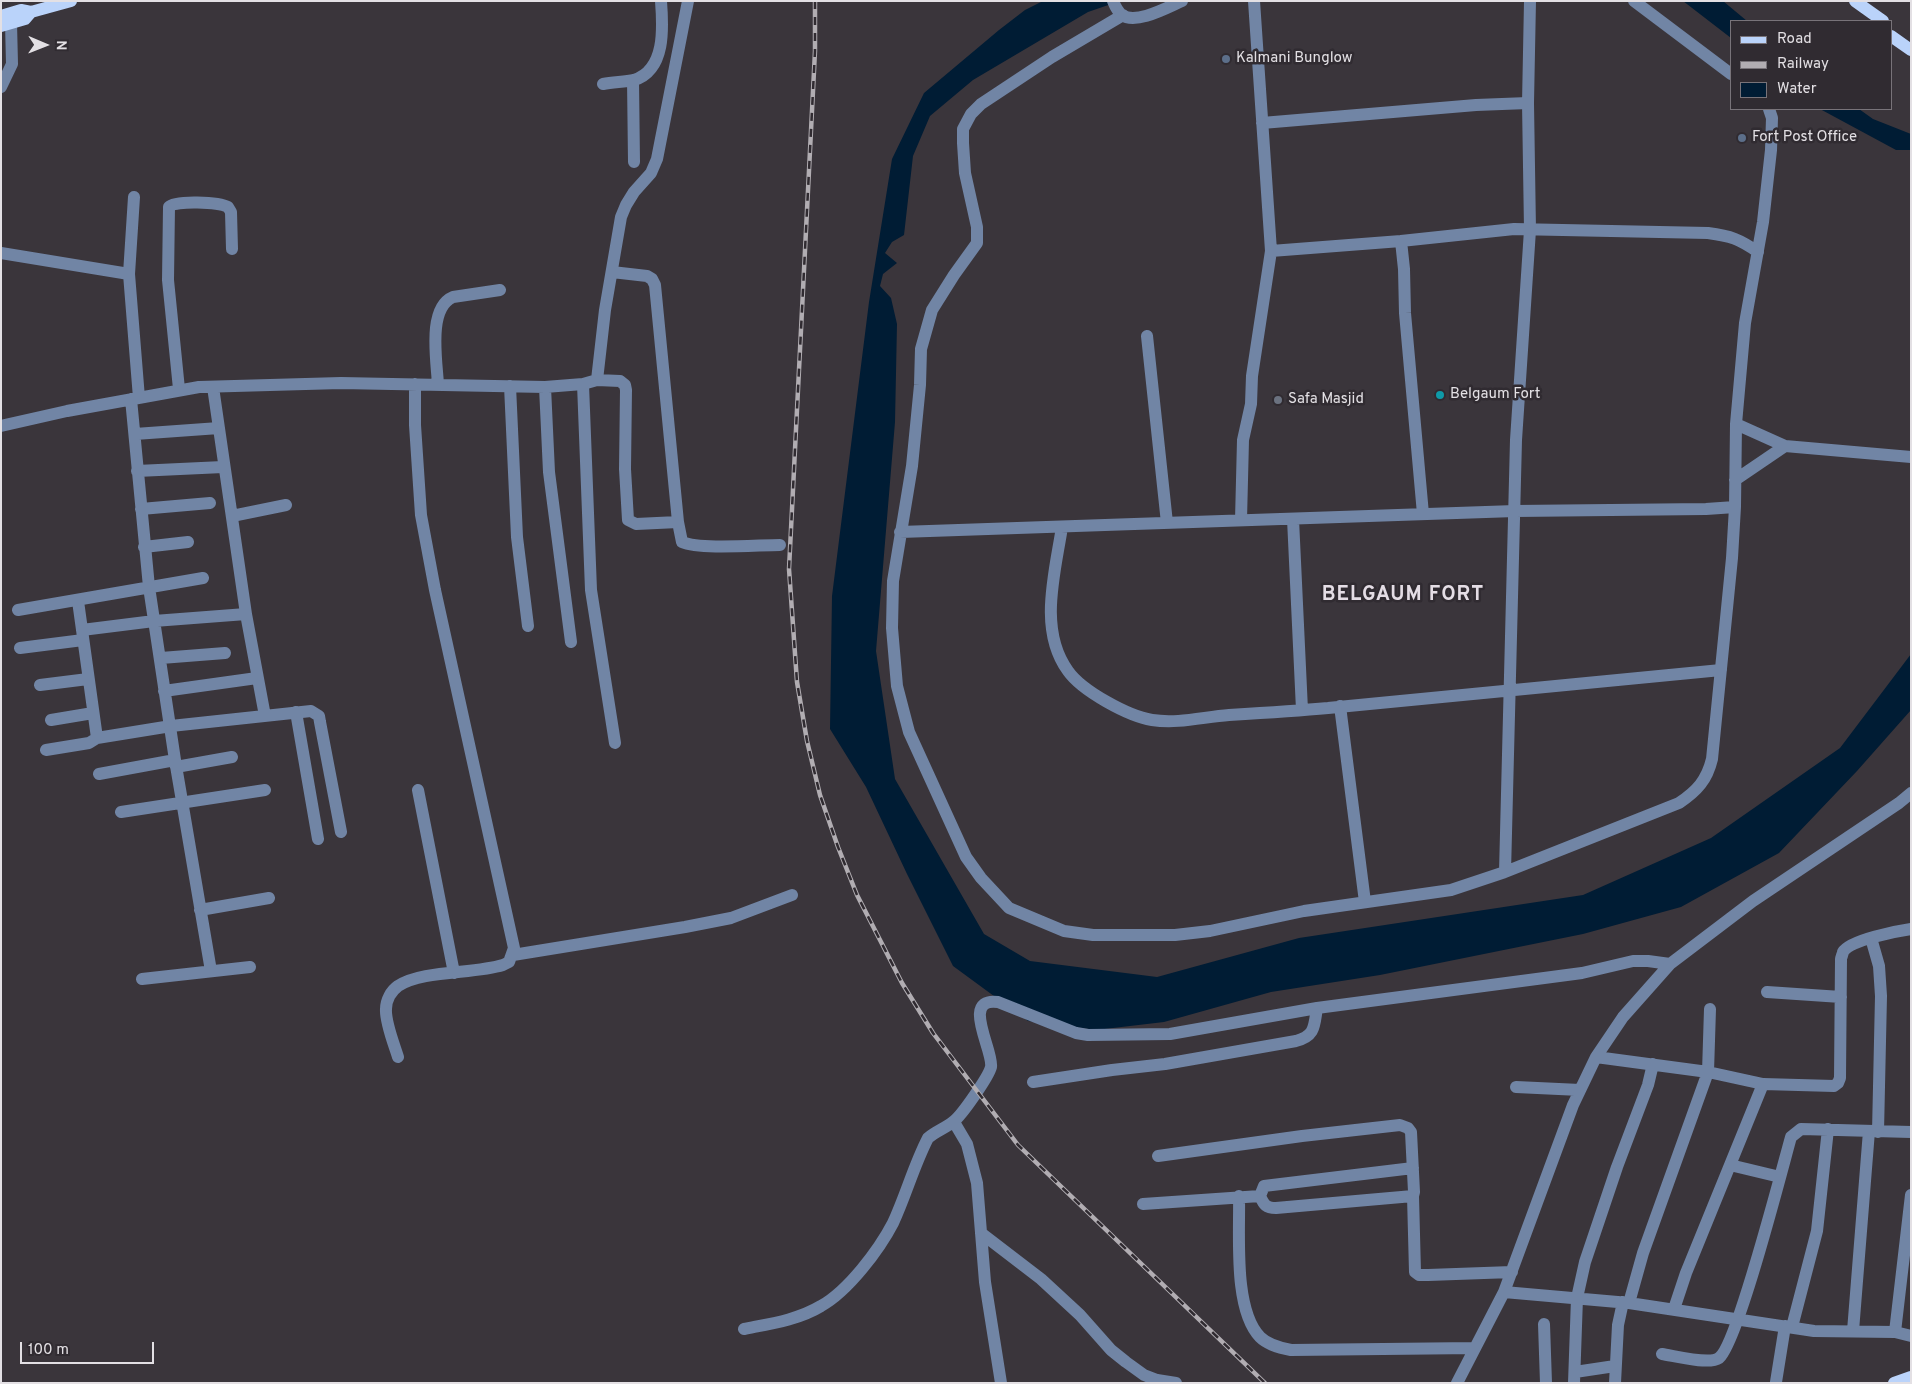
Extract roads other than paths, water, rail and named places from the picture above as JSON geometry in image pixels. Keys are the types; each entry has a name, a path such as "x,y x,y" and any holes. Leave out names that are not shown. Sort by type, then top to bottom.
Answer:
{"main road":[{"path":"5,22 25,18 31,12 72,1"},
{"path":"1843,1 1870,20"},
{"path":"1855,1 1882,20"},
{"path":"1892,28 1911,41"},
{"path":"1892,37 1911,50"},
{"path":"1894,1383 1911,1377"}],"street":[{"path":"603,84 633,80 647,71 659,55 662,32 660,1"},
{"path":"597,380 605,310 621,217 634,192 651,173 657,159 688,1"},
{"path":"1113,1 1123,16"},
{"path":"1182,1 1151,14 1135,18 1123,16 1052,57 981,104 971,114 963,129 965,173 977,227 977,243 932,310 921,349 920,385 912,466 893,581 892,628 897,686 909,732 966,857 980,878 1009,908 1064,931 1093,935 1148,936 1210,931 1304,911 1451,890 1506,872 1679,803 1703,784 1710,765 1721,670 1736,507 1736,424 1745,323 1763,222 1771,150 1772,118 1769,110"},
{"path":"1241,520 1243,440 1251,404 1252,376 1272,251 1254,1"},
{"path":"1506,872 1516,440 1530,230 1528,103 1530,1"},
{"path":"1634,1 1730,73"},
{"path":"1,87 12,64 5,22"},
{"path":"633,80 634,162"},
{"path":"1262,123 1476,105 1528,103"},
{"path":"134,197 129,274 135,434 144,547 161,658 164,691 211,971"},
{"path":"179,389 168,280 169,207 175,203 209,203 228,206 231,212 232,249"},
{"path":"1272,251 1401,241 1514,229 1708,233 1730,236 1758,252"},
{"path":"1401,241 1405,313 1423,514"},
{"path":"1,253 129,274"},
{"path":"612,272 647,276 652,279 654,285 678,522 682,542 726,546 780,545"},
{"path":"438,385 436,331 437,316 441,308 447,300 453,297 500,290"},
{"path":"1146,336 1167,523"},
{"path":"1,426 179,389 341,383 545,387 583,384 597,380 620,381 625,385 625,468 628,520 636,524 678,522"},
{"path":"398,1057 386,1014 388,997 393,990 400,985 417,980 494,968 509,962 513,955 513,939 434,590 421,515 415,425 415,384"},
{"path":"583,384 591,590 615,743"},
{"path":"510,386 517,537 528,626"},
{"path":"212,387 246,614 265,716"},
{"path":"545,387 550,472 571,642"},
{"path":"1736,424 1785,446 1911,457"},
{"path":"135,434 219,428"},
{"path":"1736,480 1785,446"},
{"path":"138,471 223,467"},
{"path":"141,509 210,503"},
{"path":"232,516 286,505"},
{"path":"900,532 1515,511 1736,507"},
{"path":"1293,519 1302,710"},
{"path":"1062,527 1054,582 1052,628 1058,655 1068,672 1096,696 1149,720 1163,722 1302,710 1721,670"},
{"path":"144,547 188,542"},
{"path":"18,610 203,578"},
{"path":"78,601 97,738"},
{"path":"20,648 154,621 246,614"},
{"path":"161,658 225,653"},
{"path":"164,691 257,678"},
{"path":"40,685 88,679"},
{"path":"1340,706 1365,902"},
{"path":"46,750 89,743 97,738 170,726 311,711 319,716 341,832"},
{"path":"296,712 318,839"},
{"path":"51,720 93,713"},
{"path":"99,774 232,757"},
{"path":"121,812 265,790"},
{"path":"418,790 454,973"},
{"path":"1457,1383 1504,1292 1580,1090 1596,1057 1623,1017 1670,964 1753,901 1899,803 1911,792"},
{"path":"513,955 731,918 792,895"},
{"path":"200,910 269,898"},
{"path":"1596,1057 1708,1072 1763,1084 1834,1086 1840,1078 1841,959 1843,952 1847,947 1871,938 1892,932 1911,930"},
{"path":"1852,1331 1874,1131 1881,996 1879,966 1871,938"},
{"path":"744,1329 802,1315 821,1306 840,1292 877,1251 893,1222 928,1138 935,1131 954,1122 991,1070 990,1054 980,1024 979,1014 981,1007 987,1003 998,1002 1076,1033 1108,1036 1179,1033 1317,1008 1573,974 1633,961 1670,964"},
{"path":"142,979 250,966"},
{"path":"1767,992 1841,997"},
{"path":"1033,1082 1166,1064 1306,1039 1313,1029 1317,1008"},
{"path":"1615,1383 1618,1325 1708,1072 1710,1009"},
{"path":"1615,1366 1575,1377 1577,1298 1585,1262 1626,1142 1648,1085 1653,1064"},
{"path":"1674,1309 1686,1273 1763,1084"},
{"path":"1516,1087 1580,1090"},
{"path":"954,1122 967,1144 973,1161 977,1183 985,1282 1001,1383"},
{"path":"1158,1156 1302,1136 1400,1125 1408,1128 1411,1132 1415,1272 1419,1275 1428,1275 1512,1272"},
{"path":"1662,1354 1708,1361 1715,1360 1725,1351 1738,1320 1791,1137 1796,1131 1802,1129 1828,1129 1911,1132"},
{"path":"1776,1382 1789,1327 1817,1231 1828,1129"},
{"path":"1730,1164 1780,1177"},
{"path":"1413,1168 1269,1185 1264,1186 1260,1196 1264,1205 1269,1208 1276,1208 1413,1196"},
{"path":"1894,1332 1911,1195"},
{"path":"1239,1196 1240,1280 1245,1309 1250,1322 1260,1337 1275,1347 1291,1350 1475,1348"},
{"path":"1143,1204 1260,1196"},
{"path":"981,1233 1041,1279 1080,1316 1111,1350 1126,1362 1144,1375 1157,1380 1176,1383"},
{"path":"1504,1292 1674,1309 1814,1331 1894,1332 1911,1336"},
{"path":"1544,1324 1546,1383"}],"water":[{"path":"1043,1 1120,1 1088,12 973,80 930,116 913,156 904,235 892,242 885,253 897,263 883,274 880,286 891,298 897,324 895,422 876,651 895,779 984,934 1030,961 1157,977 1299,938 1583,895 1711,838 1840,748 1911,654 1911,710 1857,771 1779,853 1681,907 1583,934 1380,975 1271,992 1164,1022 1096,1030 1028,1021 953,966 866,787 830,729 832,596 869,302 892,159 924,93 999,30 1025,10"},
{"path":"1683,1 1723,1 1746,20 1730,20 1730,37"},
{"path":"1822,110 1860,110 1873,119 1911,134 1911,150 1896,150"}],"railway":[{"path":"815,1 815,51 789,569 797,682 807,741 820,795 857,895 902,983 933,1033 1018,1145 1265,1383"}],"place":[{"name":"Kalmani Bunglow","path":"1226,59"},
{"name":"Fort Post Office","path":"1742,138"},
{"name":"Belgaum Fort","path":"1440,395"},
{"name":"Safa Masjid","path":"1278,400"}],"district":[{"name":"BELGAUM FORT","path":"1403,596"}]}
